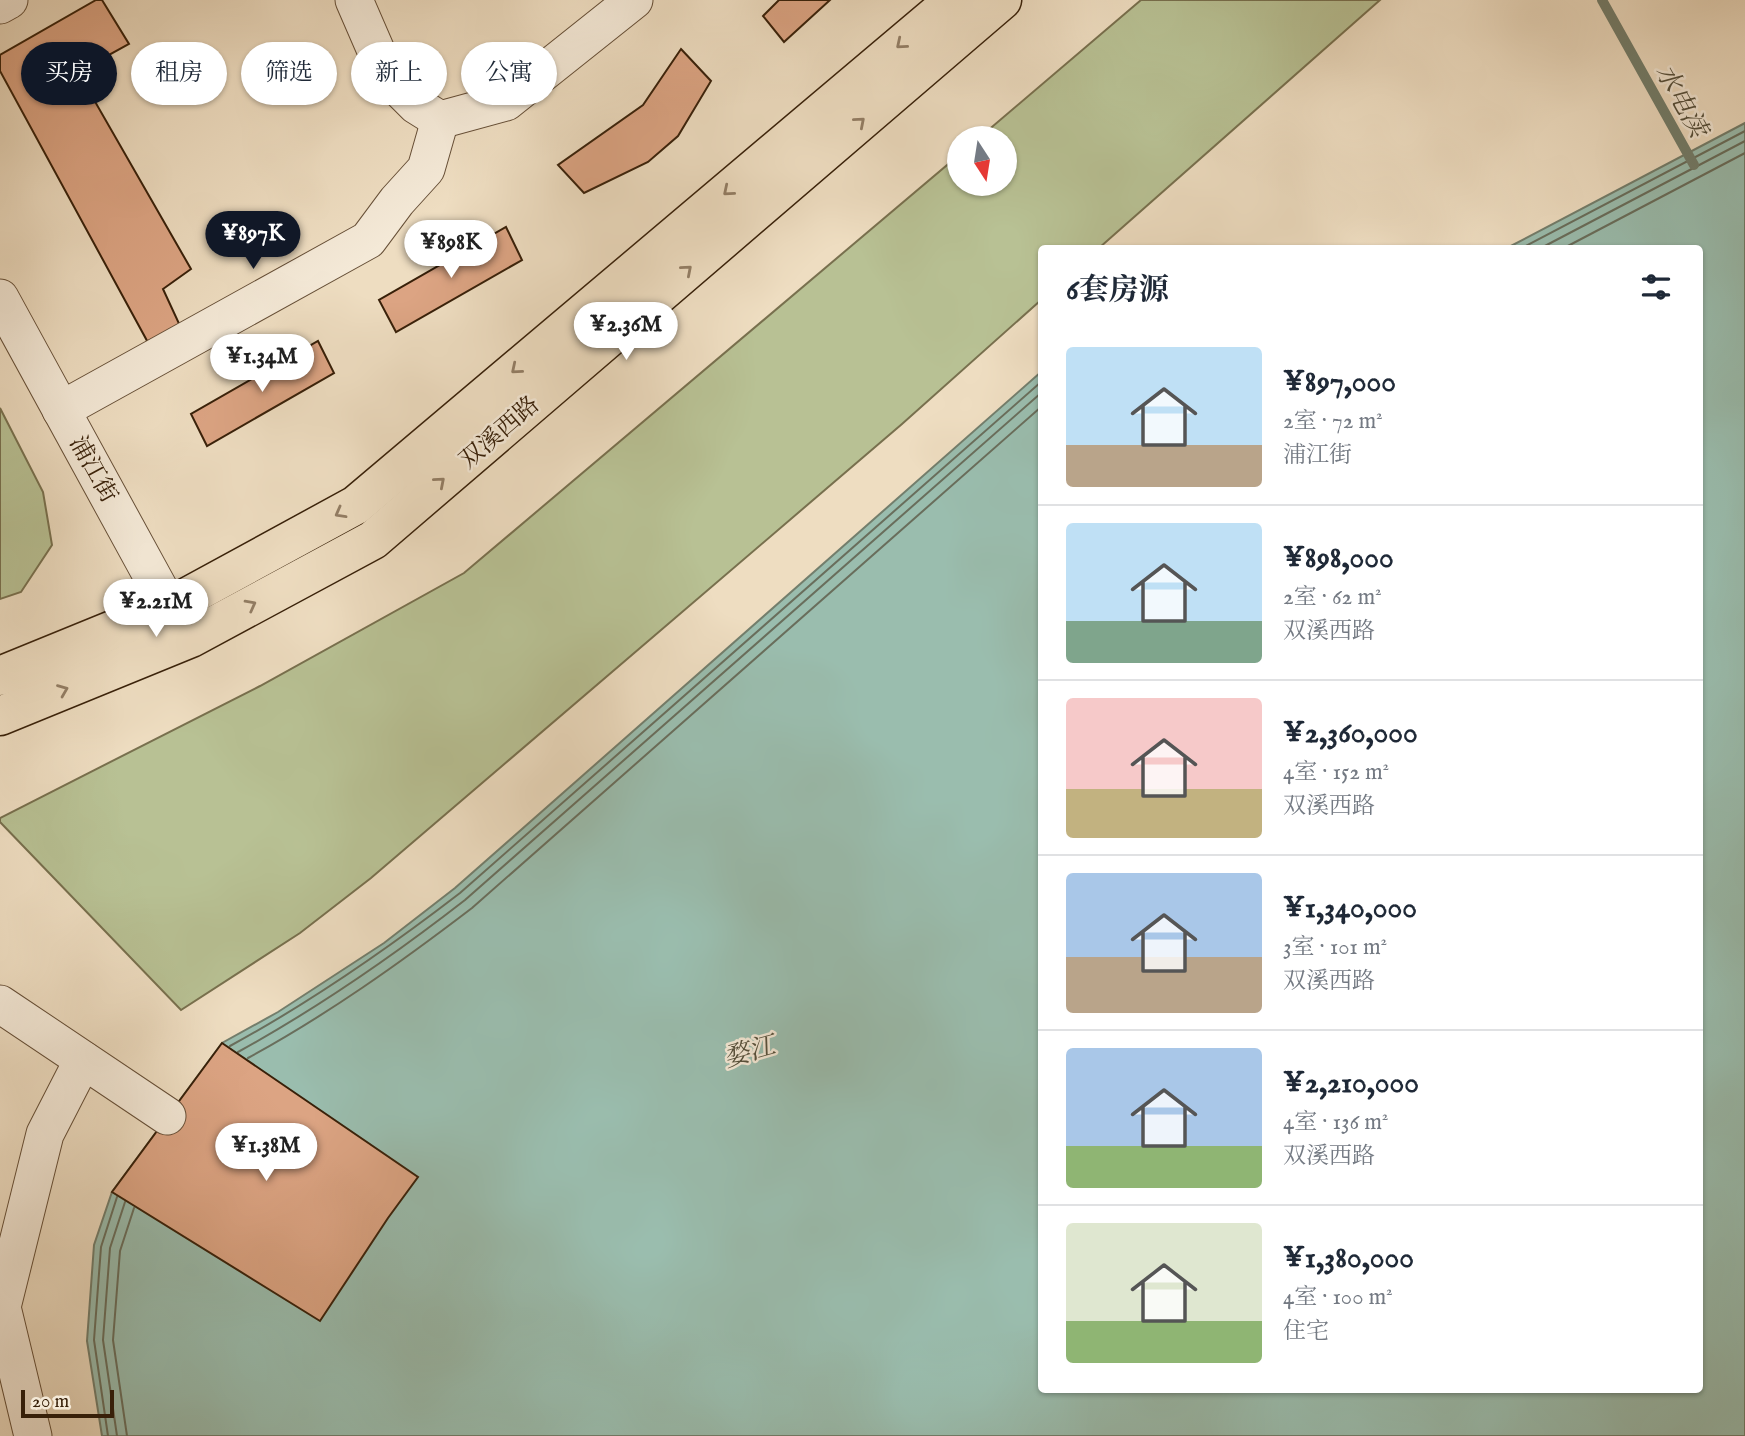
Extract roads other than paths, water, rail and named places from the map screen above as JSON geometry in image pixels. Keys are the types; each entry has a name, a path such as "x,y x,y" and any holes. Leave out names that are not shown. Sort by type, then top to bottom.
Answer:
{"main road":[{"name":"双溪西路","path":"0,676 180,623 356,505 954,0"},
{"name":"双溪西路","path":"0,716 180,623 373,540 1002,0"}],"street":[{"path":"0,5 9,0"},
{"path":"354,0 387,76 416,105 440,120 506,103 634,0"},
{"path":"61,410 368,240 397,201 426,169 440,120"},
{"name":"浦江街","path":"5,318 61,410 180,623"},
{"path":"0,1004 167,1116"},
{"path":"33,1436 2,1307 45,1135 83,1060"}],"water":[{"name":"婺江","path":"1745,123 1745,1436 102,1436 87,1341 94,1245 112,1192 222,1043 278,1012 384,943 455,888 1038,375 1038,1393 1703,1393 1703,245 1513,245"}],"waterway":[{"name":"水电渎","path":"1602,0 1694,165"}]}
